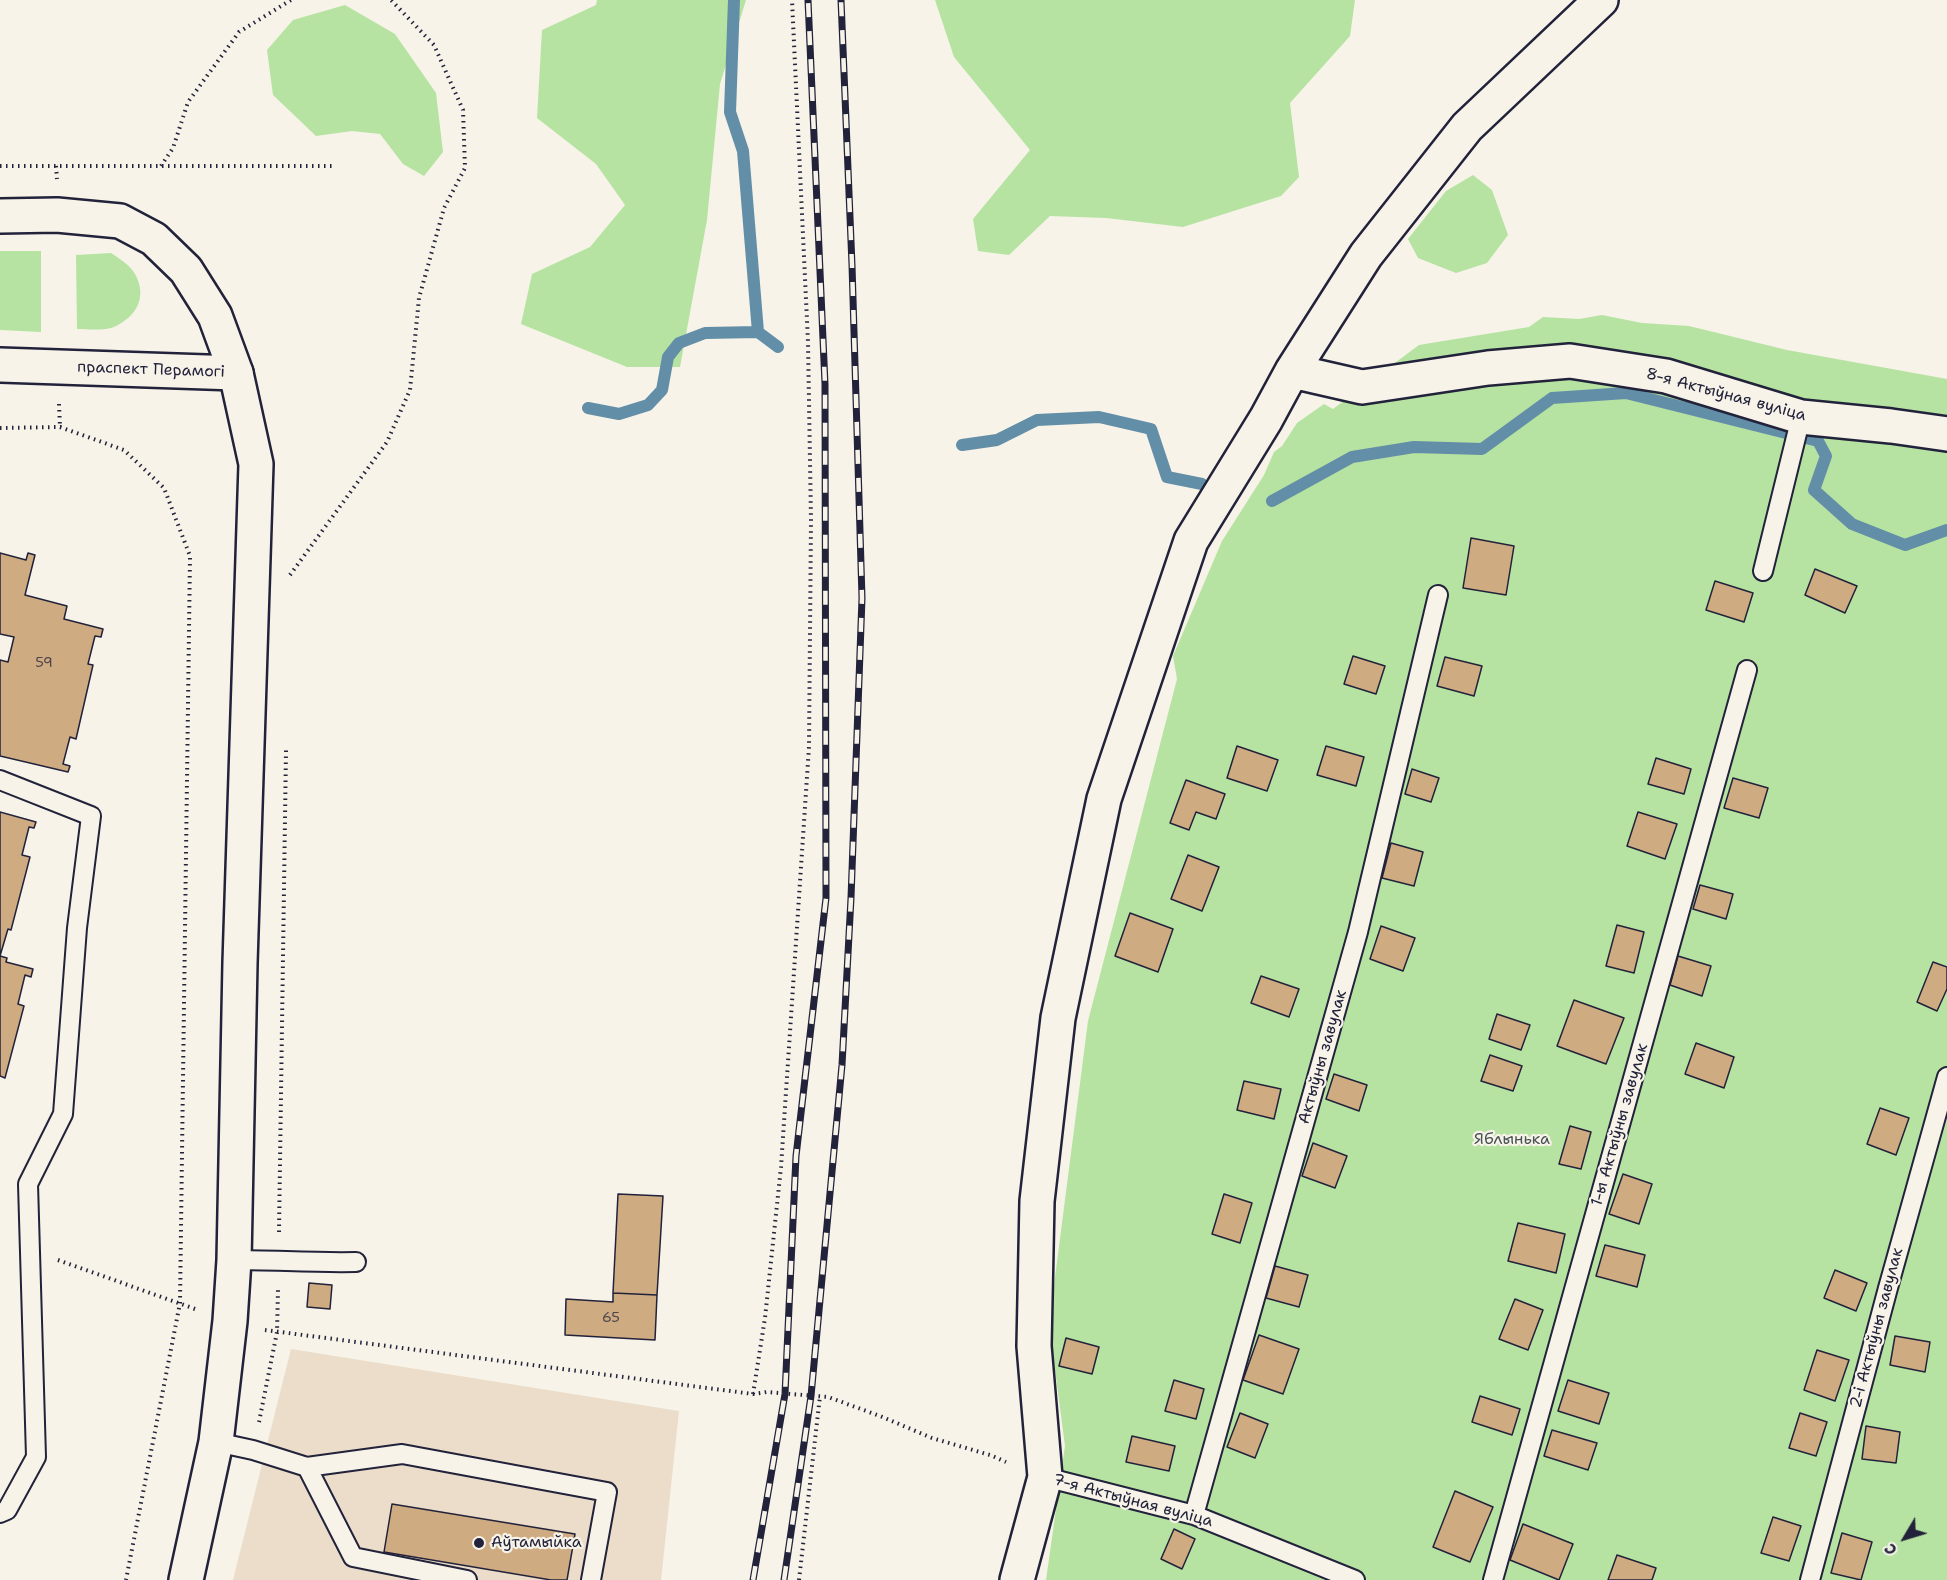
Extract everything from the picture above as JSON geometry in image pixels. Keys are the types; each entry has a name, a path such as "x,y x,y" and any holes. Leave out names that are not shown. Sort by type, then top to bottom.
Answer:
{"street":[{"path":"1017,1580 1045,1477 1034,1346 1037,1201 1058,1018 1104,799 1191,541 1266,419 1292,371 1366,255 1467,127 1597,1"},
{"name":"праспект Перамогі","path":"0,216 57,215 120,221 154,239 186,270 215,316 236,373 0,365"},
{"name":"8-я Актыўная вуліца","path":"1292,371 1362,387 1488,368 1570,361 1666,376 1800,421 1891,426 1947,434"},
{"path":"186,1580 216,1442 230,1321 234,1260 240,963 256,465 236,373"}],"lane":[{"path":"1763,571 1800,421"},
{"name":"Актыўны завулак","path":"1194,1515 1358,932 1438,595"},
{"name":"1-ы Актыўны завулак","path":"1493,1580 1747,670"},
{"path":"0,780 91,816 78,928 63,1114 28,1184 36,1457 7,1510 0,1513"},
{"name":"2-і Актыўны завулак","path":"1810,1580 1887,1288 1947,1077"},
{"path":"234,1260 278,1260 306,1263 356,1262"},
{"path":"216,1442 253,1450 307,1467 402,1454 607,1492 591,1580"},
{"path":"307,1467 353,1557 467,1580"},
{"name":"7-я Актыўная вуліца","path":"1045,1477 1194,1515 1355,1580"}],"path":[{"path":"161,166 173,148 188,102 239,32 291,0"},
{"path":"289,576 387,442 410,390 419,298 444,208 465,168 463,111 434,45 391,0"},
{"path":"753,1394 765,1318 780,1167 809,747 811,520 808,354 792,0"},
{"path":"0,166 332,166"},
{"path":"56,166 57,179"},
{"path":"59,400 60,427"},
{"path":"0,428 60,427 124,450 164,488 190,556 180,1303 126,1580"},
{"path":"277,1332 286,744"},
{"path":"29,1250 180,1303"},
{"path":"261,1330 753,1394 766,1392 828,1397 932,1438 990,1455 1045,1477"},
{"path":"799,1580 820,1396"}],"shaded area":[{"path":"291,1349 679,1411 661,1580 233,1580"}],"green space":[{"path":"597,0 746,0 720,84 707,220 680,367 627,367 521,324 532,274 590,247 625,205 596,164 537,118 542,30 596,5"},
{"path":"935,0 1355,0 1350,36 1290,103 1299,177 1281,196 1183,227 1106,218 1050,216 1009,255 978,251 973,219 1030,150 954,57"},
{"path":"345,5 395,34 436,93 443,152 424,176 403,164 380,134 352,131 316,136 273,95 267,50 293,20"},
{"path":"1473,175 1492,190 1508,235 1487,263 1456,273 1418,258 1408,239 1446,191"},
{"path":"0,251 41,251 41,332 0,330"},
{"path":"111,253 128,265 135,274 140,291 138,305 128,318 114,327 77,329 76,255"},
{"name":"Яблынька","path":"1602,315 1642,323 1689,326 1787,350 1947,379 1947,1580 1046,1580 1065,1446 1049,1324 1088,1021 1177,679 1173,656 1222,541 1264,475 1274,452 1282,446 1297,423 1324,404 1333,409 1419,345 1529,327 1543,317 1579,319"}],"building":[{"path":"1471,538 1514,546 1506,595 1463,588"},
{"path":"0,553 26,560 28,553 35,555 25,595 67,606 64,619 103,629 101,637 95,636 88,664 93,665 76,739 70,737 63,764 70,766 68,772 0,756 0,660 8,662 14,637 0,634"},
{"path":"1815,569 1857,586 1845,613 1805,595"},
{"path":"1715,581 1753,593 1744,622 1706,610"},
{"path":"1353,656 1385,666 1376,694 1344,684"},
{"path":"1445,657 1482,666 1474,696 1437,686"},
{"path":"1237,746 1278,760 1267,791 1227,778"},
{"path":"1326,746 1364,757 1356,786 1317,775"},
{"path":"1656,758 1691,769 1684,794 1648,784"},
{"path":"1412,769 1439,778 1431,802 1405,794"},
{"path":"1733,778 1768,788 1759,818 1724,808"},
{"path":"1186,780 1225,794 1216,819 1196,812 1189,830 1170,823"},
{"path":"0,812 36,822 34,828 29,827 22,855 30,857 11,930 8,929 0,956"},
{"path":"1638,812 1677,824 1665,859 1627,846"},
{"path":"1391,843 1423,852 1414,886 1382,878"},
{"path":"1188,855 1219,867 1202,911 1171,899"},
{"path":"1700,885 1733,894 1726,919 1693,909"},
{"path":"1130,913 1173,929 1158,972 1115,956"},
{"path":"1617,925 1644,932 1634,973 1606,966"},
{"path":"1381,926 1415,938 1403,971 1370,959"},
{"path":"0,956 7,958 6,962 33,969 31,977 25,975 18,1004 24,1006 5,1078 0,1076"},
{"path":"1678,956 1711,966 1702,996 1670,985"},
{"path":"1933,962 1947,967 1947,989 1937,1011 1917,1002"},
{"path":"1261,976 1299,989 1289,1017 1251,1003"},
{"path":"1574,1000 1624,1018 1606,1064 1557,1046"},
{"path":"1497,1014 1530,1025 1521,1050 1489,1039"},
{"path":"1696,1043 1734,1057 1724,1088 1685,1074"},
{"path":"1490,1055 1522,1066 1513,1091 1481,1081"},
{"path":"1334,1074 1367,1085 1359,1111 1326,1099"},
{"path":"1244,1081 1281,1089 1274,1119 1237,1110"},
{"path":"1880,1108 1909,1118 1896,1155 1867,1144"},
{"path":"1570,1126 1591,1132 1581,1169 1559,1164"},
{"path":"1313,1143 1347,1156 1335,1188 1302,1176"},
{"path":"1623,1174 1652,1184 1639,1224 1609,1214"},
{"path":"618,1194 663,1196 657,1295 613,1293"},
{"path":"1224,1194 1252,1203 1240,1243 1212,1234"},
{"path":"1518,1223 1565,1234 1556,1273 1508,1261"},
{"path":"1605,1245 1645,1255 1637,1287 1596,1276"},
{"path":"1275,1266 1308,1275 1299,1307 1266,1298"},
{"path":"1835,1270 1867,1283 1856,1311 1824,1298"},
{"path":"309,1283 332,1285 330,1309 307,1307"},
{"path":"613,1293 657,1295 655,1340 565,1335 566,1299 613,1302"},
{"path":"1515,1299 1543,1310 1528,1350 1499,1339"},
{"path":"1259,1335 1299,1349 1283,1394 1243,1380"},
{"path":"1895,1336 1930,1342 1925,1372 1890,1365"},
{"path":"1066,1338 1099,1347 1092,1374 1059,1366"},
{"path":"1817,1350 1849,1360 1835,1401 1804,1390"},
{"path":"1174,1380 1204,1389 1196,1419 1165,1411"},
{"path":"1568,1380 1609,1393 1599,1424 1558,1411"},
{"path":"1480,1396 1520,1409 1512,1435 1472,1422"},
{"path":"1240,1413 1268,1424 1255,1458 1227,1447"},
{"path":"1800,1413 1827,1422 1816,1456 1789,1448"},
{"path":"1866,1426 1900,1432 1896,1463 1862,1459"},
{"path":"1552,1430 1597,1443 1588,1470 1544,1456"},
{"path":"1132,1436 1175,1446 1169,1471 1126,1462"},
{"path":"1455,1491 1493,1507 1470,1562 1433,1547"},
{"name":"Аўтамыйка","path":"392,1504 575,1534 567,1580 551,1580 384,1552"},
{"path":"1773,1517 1801,1526 1789,1561 1761,1553"},
{"path":"1523,1524 1573,1544 1559,1580 1510,1560"},
{"path":"1174,1529 1195,1539 1182,1569 1161,1559"},
{"path":"1842,1533 1872,1542 1861,1580 1831,1573"},
{"path":"1617,1555 1656,1568 1652,1580 1608,1580"}],"waterway":[{"path":"734,0 730,112 743,151 758,332"},
{"path":"588,408 619,414 648,405 662,390 668,357 679,343 705,333 758,332 778,347"},
{"path":"1272,501 1352,457 1414,447 1482,449 1552,398 1626,393 1818,441 1826,456 1814,490 1852,524 1905,545 1947,530"},
{"path":"962,445 997,440 1037,420 1099,417 1151,429 1167,477 1202,484"}],"railway":[{"path":"753,1580 785,1394 796,1156 826,898 825,384 808,0"},
{"path":"784,1580 811,1396 842,1065 851,898 862,598 841,0"}],"place":[{"name":"Аўтамыйка","path":"479,1543"}]}
